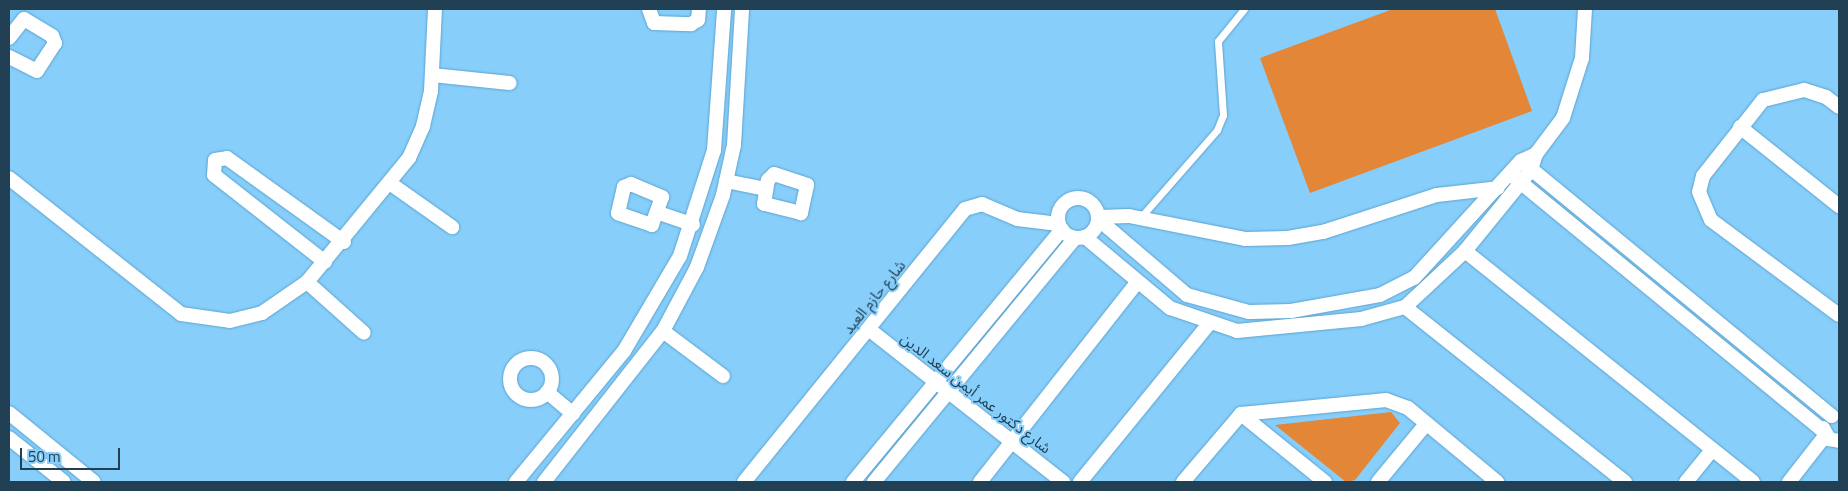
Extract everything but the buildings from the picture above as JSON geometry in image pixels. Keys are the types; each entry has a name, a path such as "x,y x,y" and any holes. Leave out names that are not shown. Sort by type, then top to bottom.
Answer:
{"street":[{"path":"9,178 181,314 214,321 247,318 289,297 307,282 344,242 391,184 423,126 432,75 435,9"},
{"path":"649,9 654,23 691,24 698,20 699,9"},
{"path":"516,482 573,414 650,313 693,225 718,123 724,9"},
{"path":"547,481 663,331 697,268 726,181 740,95 742,9"},
{"path":"1060,226 1080,238 1136,284 1170,308 1208,325 1265,331 1361,319 1405,307 1465,251 1521,183 1526,166 1563,118 1575,92 1585,9"},
{"path":"9,57 37,71 55,43 52,36 24,19 10,32"},
{"path":"432,75 510,83"},
{"path":"1839,107 1818,93 1788,90 1763,100 1703,176 1699,192 1702,208 1711,220 1839,315"},
{"path":"1740,127 1839,206"},
{"path":"325,262 214,175 215,160 227,158 344,242"},
{"path":"853,482 936,382 1060,226 1062,206 1074,199 1093,204 1098,218 1187,295 1228,309 1271,313 1347,302 1397,288 1428,266 1510,174 1526,166"},
{"path":"1526,166 1836,415 1824,422 1832,439"},
{"path":"1510,174 1832,439"},
{"path":"726,181 766,189"},
{"path":"391,184 452,227"},
{"path":"874,482 948,392 1098,218 1140,218 1246,239 1288,238 1350,224 1437,195 1498,188"},
{"name":"شارع حازم العبد","path":"744,482 973,204 1031,222 1060,226"},
{"path":"659,213 693,225"},
{"path":"1465,251 1752,482"},
{"path":"307,282 364,333"},
{"path":"980,482 1136,284"},
{"path":"1405,307 1625,482"},
{"path":"1080,482 1208,325"},
{"name":"شارع دكتور عمر أيمن سعد الدين","path":"870,330 1063,482"},
{"path":"663,331 723,376"},
{"path":"547,392 573,414"},
{"path":"1186,481 1241,414 1386,400 1401,404 1489,480"},
{"path":"9,414 94,482"},
{"path":"1241,414 1325,482"},
{"path":"1378,482 1426,424"},
{"path":"9,438 64,482"},
{"path":"1789,482 1832,439"},
{"path":"1686,482 1712,450"}],"lane":[{"path":"1140,218 1217,130 1222,115 1218,41 1244,9"}],"shaded area":[{"path":"1393,9 1495,9 1532,111 1310,193 1260,58"},
{"path":"1391,412 1400,423 1355,480 1346,482 1275,425"}]}
